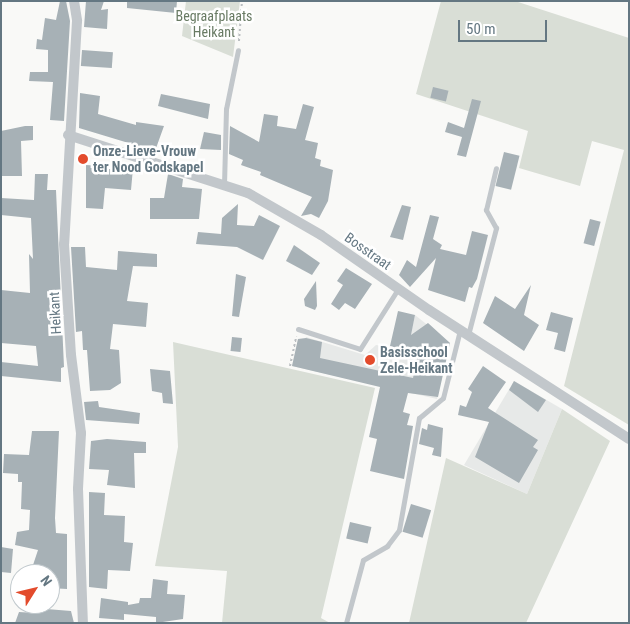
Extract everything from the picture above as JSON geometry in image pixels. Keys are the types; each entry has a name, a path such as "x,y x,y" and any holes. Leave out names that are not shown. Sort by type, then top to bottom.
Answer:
{"street":[{"name":"Heikant","path":"74,1 77,21 68,135 64,244 71,356 81,433 78,489 83,623"},
{"name":"Bosstraat","path":"68,135 248,193 321,235 464,333 629,438"}],"lane":[{"path":"224,185 226,109 238,50"},
{"path":"346,623 363,560 387,546 399,530 419,418 443,398 496,228 486,210 496,168"},
{"path":"298,329 360,349 398,289"}],"path":[{"path":"238,50 242,1"},
{"path":"290,366 298,329"}],"shaded area":[{"name":"Basisschool Zele-Heikant","path":"415,315 450,343 437,399 292,366 298,339 305,341 306,337 365,355 376,345 407,350"},
{"path":"514,381 562,409 527,494 464,465"}],"green space":[{"name":"Begraafplaats Heikant","path":"186,1 240,1 233,57 182,36"},
{"path":"441,1 515,1 629,38 629,425 564,386 624,150 592,141 580,186 519,168 528,131 416,94"},
{"path":"173,342 375,388 321,618 330,623 222,623 227,571 155,566 178,447"},
{"path":"562,409 610,441 526,623 409,623 446,458 527,494"}],"building":[{"path":"60,1 66,1 70,21 64,121 50,120 53,82 29,81 30,72 48,72 48,50 36,49 37,39 42,40 45,18 56,20"},
{"path":"86,1 104,1 101,10 108,9 107,29 84,27"},
{"path":"127,1 177,1 176,13 127,8"},
{"path":"82,50 113,52 112,68 81,66"},
{"path":"433,87 449,91 446,102 430,98"},
{"path":"80,93 100,96 98,114 136,125 136,122 164,126 155,151 79,128"},
{"path":"161,94 210,104 208,119 158,106"},
{"path":"472,99 481,101 466,157 457,155 462,137 445,132 448,122 464,128"},
{"path":"303,104 314,107 305,140 318,143 315,158 321,160 320,166 333,170 328,201 319,218 311,214 301,216 312,197 260,175 261,172 241,165 243,160 229,154 230,126 259,142 264,114 278,116 277,126 296,129"},
{"path":"33,126 33,140 21,141 22,176 1,176 1,131"},
{"path":"204,132 221,135 221,150 200,149"},
{"path":"504,152 520,156 511,190 496,186"},
{"path":"86,165 133,168 131,190 105,188 103,209 86,208"},
{"path":"35,174 48,174 47,190 56,190 64,367 61,368 61,382 1,376 1,362 38,366 36,346 1,343 1,290 30,293 29,254 33,259 31,218 1,215 1,198 34,200"},
{"path":"168,174 183,179 182,187 202,189 199,219 150,219 150,198 164,198"},
{"path":"238,204 237,225 254,226 259,215 280,226 263,260 237,247 196,244 198,232 221,234 222,218"},
{"path":"402,205 411,207 403,240 390,237"},
{"path":"430,215 439,217 433,239 442,245 440,249 466,255 472,231 488,235 477,279 472,288 469,287 465,302 428,290 436,258 410,287 399,275 407,260 416,267"},
{"path":"590,219 601,222 594,246 584,243"},
{"path":"294,245 320,263 312,275 286,261"},
{"path":"71,247 85,247 86,267 117,270 118,251 157,254 157,267 133,266 127,301 148,303 146,327 113,324 110,349 119,350 121,383 110,390 90,391 87,350 83,350 82,331 76,332"},
{"path":"346,268 372,284 355,309 345,303 339,310 331,304 343,285 337,281"},
{"path":"236,274 246,277 239,317 232,316"},
{"path":"316,281 317,306 315,310 305,306 304,299"},
{"path":"531,285 524,315 539,325 524,351 483,323 495,296 515,309"},
{"path":"398,311 415,315 411,335 428,323 450,343 438,397 408,393 403,412 410,414 407,425 413,426 404,479 370,471 377,439 369,437 380,387 292,366 298,339 306,338 322,342 320,358 413,378 418,354 390,346"},
{"path":"551,312 573,318 565,352 554,349 558,333 546,330"},
{"path":"232,337 242,338 240,352 231,351"},
{"path":"483,366 506,382 488,408 538,440 533,447 538,450 519,483 475,457 489,422 458,415 460,405 466,407 472,392 468,389"},
{"path":"150,369 170,371 173,404 163,403 162,393 152,391"},
{"path":"514,381 546,400 538,412 509,390"},
{"path":"98,401 99,407 140,413 139,424 86,420 84,402"},
{"path":"428,424 443,428 441,457 432,455 434,448 419,444 422,428 427,430"},
{"path":"32,431 59,431 55,518 56,533 67,534 67,589 60,589 60,564 33,564 38,550 15,545 17,532 29,530 30,510 21,509 22,482 18,482 18,474 3,473 4,454 29,455"},
{"path":"107,439 146,442 146,453 134,453 135,488 107,485 109,470 89,469 91,441"},
{"path":"89,492 105,493 104,515 125,516 124,542 133,543 130,571 108,570 107,589 89,587"},
{"path":"411,504 431,510 423,538 403,532"},
{"path":"350,522 371,527 368,544 346,539"},
{"path":"1,547 13,549 10,573 1,572"},
{"path":"153,579 168,581 167,594 185,595 183,619 156,623 156,617 124,614 124,620 99,618 101,598 128,602 128,605 139,603 140,598 151,598"},
{"path":"60,610 71,611 74,623 15,623 18,614 60,614"}],"place":[{"name":"Onze-Lieve-Vrouw ter Nood Godskapel","path":"83,159"},
{"name":"Basisschool Zele-Heikant","path":"370,360"}]}
